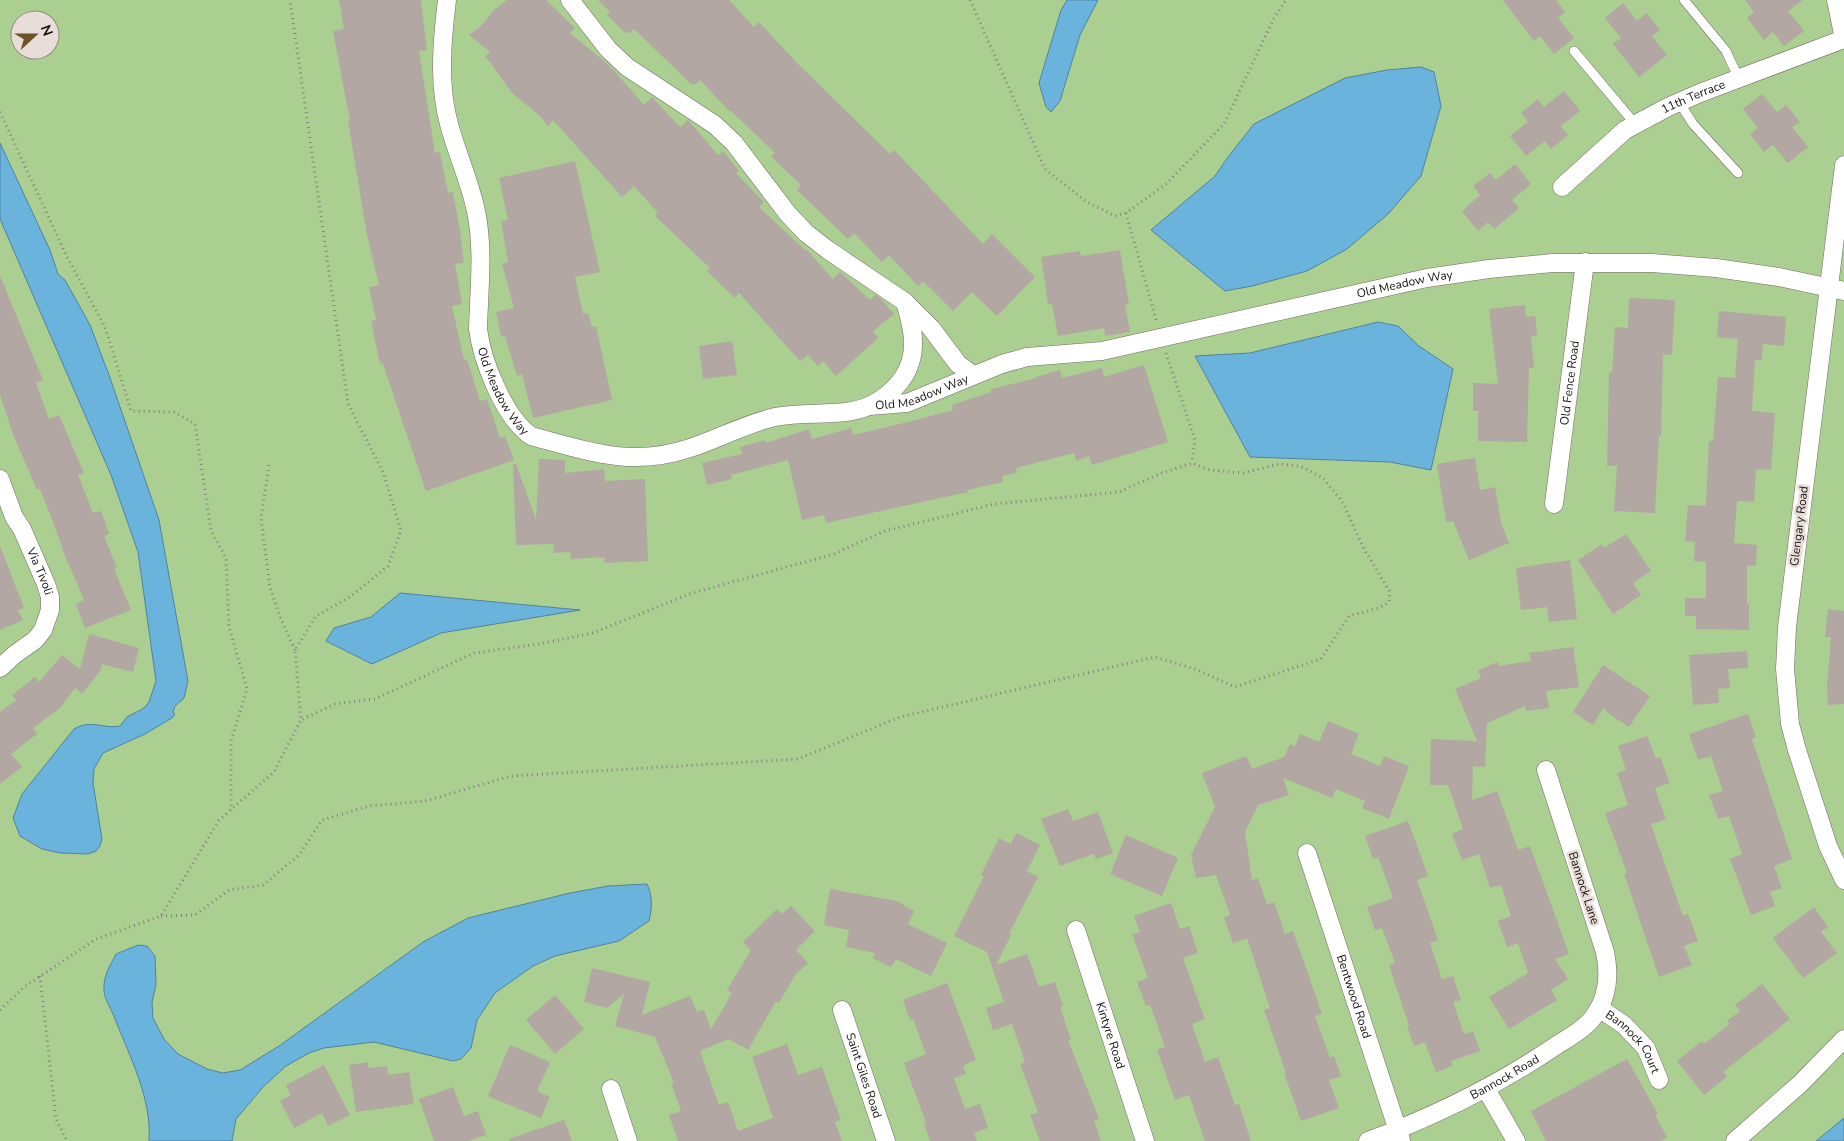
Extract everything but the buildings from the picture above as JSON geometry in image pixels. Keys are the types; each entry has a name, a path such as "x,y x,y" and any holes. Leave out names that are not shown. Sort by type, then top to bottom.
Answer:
{"street":[{"name":"Old Meadow Way","path":"446,0 443,72 444,98 449,124 476,212 480,238 478,329 488,369 512,418 530,436 606,456 639,458 664,455 690,448 751,423 777,417 848,412 869,406 907,403 973,375 1027,357 1102,351 1427,278 1489,269 1584,262 1652,263 1716,268 1779,277 1836,289"},
{"name":"Old Meadow Way","path":"570,0 608,49 627,67 715,125 734,143 788,214 806,233 906,302 931,328 958,364 973,375"},
{"path":"1836,0 1844,39"},
{"name":"11th Terrace","path":"1562,186 1625,130 1679,102 1844,39"},
{"name":"Glengary Road","path":"1844,165 1836,289 1786,627 1785,669 1788,710 1797,750 1828,846 1844,880"},
{"name":"Old Fence Road","path":"1554,504 1584,262"},
{"name":"Old Meadow Way","path":"869,406 888,395 902,382 908,370 914,346 906,302"},
{"name":"Via Tivoli","path":"0,479 7,514 22,530 50,597 50,610 43,630 35,640 0,668"},
{"name":"Bannock Lane","path":"1546,770 1605,952 1608,978 1607,990 1599,1008"},
{"name":"Bentwood Road","path":"1307,853 1400,1136"},
{"name":"Kintyre Road","path":"1076,930 1145,1141"},
{"name":"Bannock Court","path":"1599,1008 1624,1025 1646,1048 1658,1080"},
{"name":"Bannock Road","path":"1400,1136 1534,1061 1591,1021 1599,1008"},
{"name":"Saint Giles Road","path":"842,1010 886,1141"},
{"path":"1735,1141 1800,1084 1844,1039"},
{"path":"611,1089 628,1141"},
{"path":"1486,1089 1516,1141"},
{"path":"1368,1141 1400,1136"}],"lane":[{"path":"1684,0 1726,51 1739,79"},
{"path":"1574,51 1636,125"},
{"path":"1679,102 1692,124 1738,173"}],"path":[{"path":"290,0 348,404 383,472 401,530 388,566 350,597 316,616 295,650"},
{"path":"970,0 1045,169 1087,202 1115,216 1126,212 1166,184 1224,124 1274,18 1286,0"},
{"path":"0,112 68,257 105,327 131,410 174,412 194,424 212,531 226,558 229,627 247,689 231,741 231,810"},
{"path":"0,1010 24,987 96,939 161,916 194,915 229,890 263,885 299,855 322,820 369,806 425,800 511,776 798,759 900,717 1155,657 1195,669 1235,687 1320,658 1348,616 1379,608 1389,602 1390,592 1364,549 1342,501 1322,478 1300,466 1279,464 1243,473 1210,470 1192,462 1119,492 994,504 885,532 834,554 692,592 593,632 539,644 474,653 375,700 335,704 301,720"},
{"path":"161,916 219,820 274,772 301,720 295,650 280,617 270,587 260,518 269,465"},
{"path":"40,976 56,1119 67,1141"}],"green space":[{"path":"0,0 1844,0 1844,1141 0,1141"}],"water":[{"path":"1067,0 1098,0 1080,35 1060,101 1051,112 1046,107 1039,83 1061,10"},
{"path":"1421,67 1434,72 1441,106 1421,176 1388,214 1347,249 1307,271 1252,286 1225,291 1151,230 1215,176 1254,124 1345,78 1387,70"},
{"path":"0,143 50,250 58,274 65,280 90,325 109,375 159,520 188,681 184,698 175,706 173,712 175,714 172,718 145,734 103,753 94,769 93,783 102,839 96,851 88,854 60,853 42,849 20,836 13,818 22,794 74,729 92,724 120,726 127,717 144,708 149,702 156,681 138,552 111,475 0,219"},
{"path":"1378,322 1398,326 1419,346 1453,369 1431,470 1390,462 1250,457 1195,356 1250,353"},
{"path":"400,593 580,610 441,633 372,664 326,641 334,628 371,617"},
{"path":"647,884 651,902 649,921 619,941 555,956 533,966 495,993 477,1020 471,1048 461,1059 453,1061 374,1042 324,1048 309,1053 286,1066 263,1087 236,1119 232,1141 149,1141 149,1125 144,1094 104,993 106,976 116,954 138,945 147,946 155,956 156,985 152,1002 153,1018 164,1039 178,1054 207,1069 223,1073 240,1070 279,1046 423,942 468,918 570,893 608,886"},
{"path":"1844,1118 1844,1141 1816,1141"}]}
